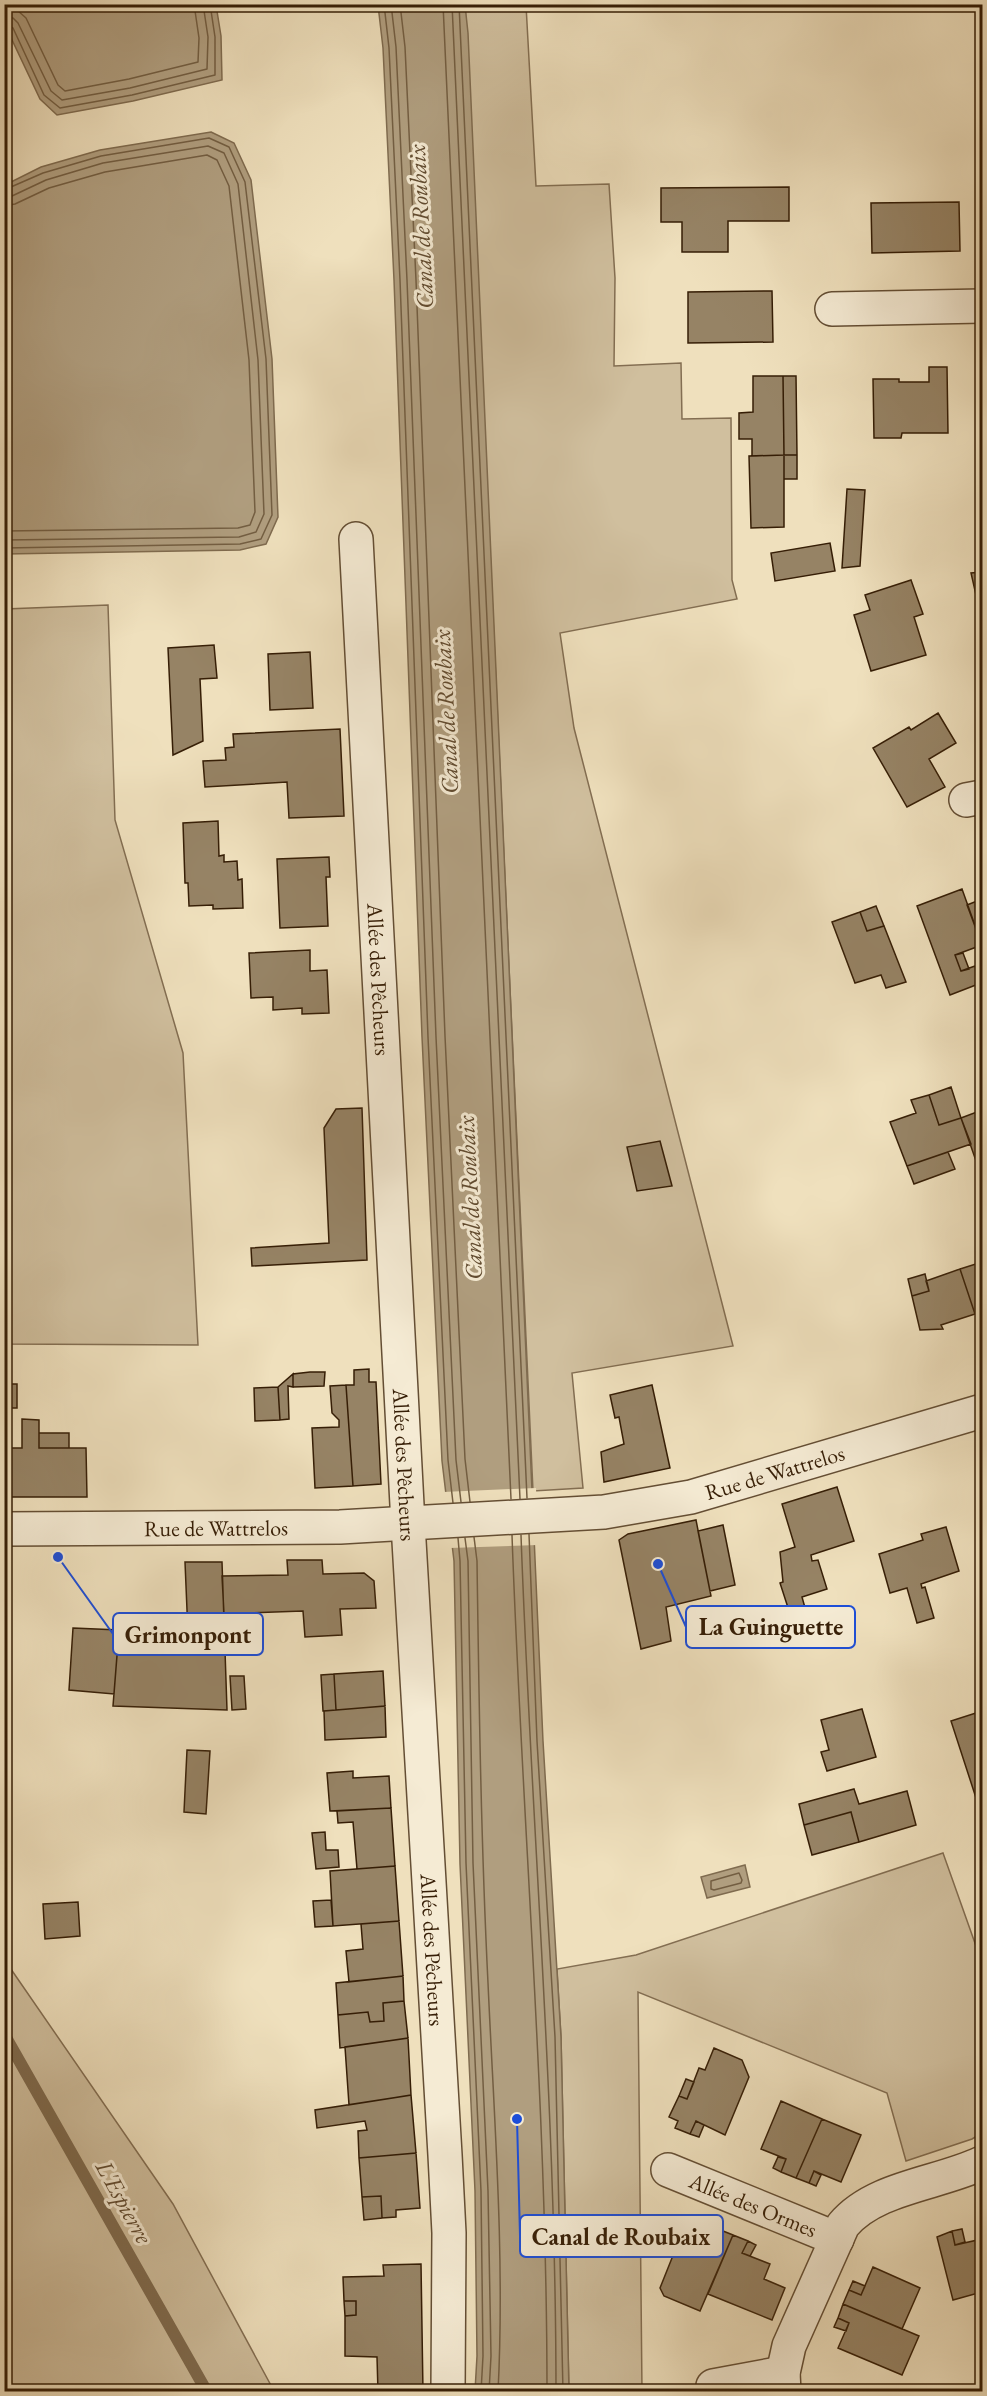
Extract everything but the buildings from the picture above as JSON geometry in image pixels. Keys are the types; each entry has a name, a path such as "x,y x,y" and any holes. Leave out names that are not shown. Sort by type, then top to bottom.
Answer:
{"street":[{"path":"832,309 982,306"},
{"name":"Allée des Pêcheurs","path":"356,539 418,1523 447,2199 450,2355 448,2391"},
{"name":"Rue de Wattrelos","path":"4,1529 329,1527 561,1516 640,1508 691,1497 982,1411"},
{"name":"Allée des Ormes","path":"713,2386 784,2382 789,2346 843,2225 860,2209 880,2198 955,2175 982,2163"},
{"name":"Allée des Ormes","path":"668,2170 837,2239"}],"shaded area":[{"path":"465,5 526,5 536,186 609,184 615,278 614,366 681,363 682,419 731,418 732,580 737,599 560,633 574,728 733,1346 572,1373 583,1488 533,1491"},
{"path":"108,605 115,820 183,1053 198,1345 5,1344 5,609"},
{"path":"943,1853 982,1963 982,2133 972,2139 906,2161 887,2093 638,1992 642,2391 569,2391 561,2037 557,1969 636,1955"},
{"path":"4,1959 173,2204 274,2391 5,2391"}],"water":[{"path":"5,4 216,5 221,36 222,80 133,101 57,115 40,99 5,25"},
{"path":"378,5 465,5 468,33 543,1741 561,2037 569,2391 475,2391 477,2356 475,2191 460,1864 454,1561 442,1461 422,1037 394,280 383,48"},
{"path":"211,132 234,143 251,180 272,359 278,517 266,544 240,550 5,554 5,185 41,167 100,150"},
{"path":"745,1865 750,1887 707,1898 701,1877"}],"pier":[{"path":"536,1488 538,1545 450,1548 443,1492"}],"waterway":[{"name":"L'Espierre","path":"4,2034 207,2392"}],"place":[{"name":"Grimonpont","path":"58,1557"},
{"name":"La Guinguette","path":"658,1564"},
{"name":"Canal de Roubaix","path":"517,2119"}]}
